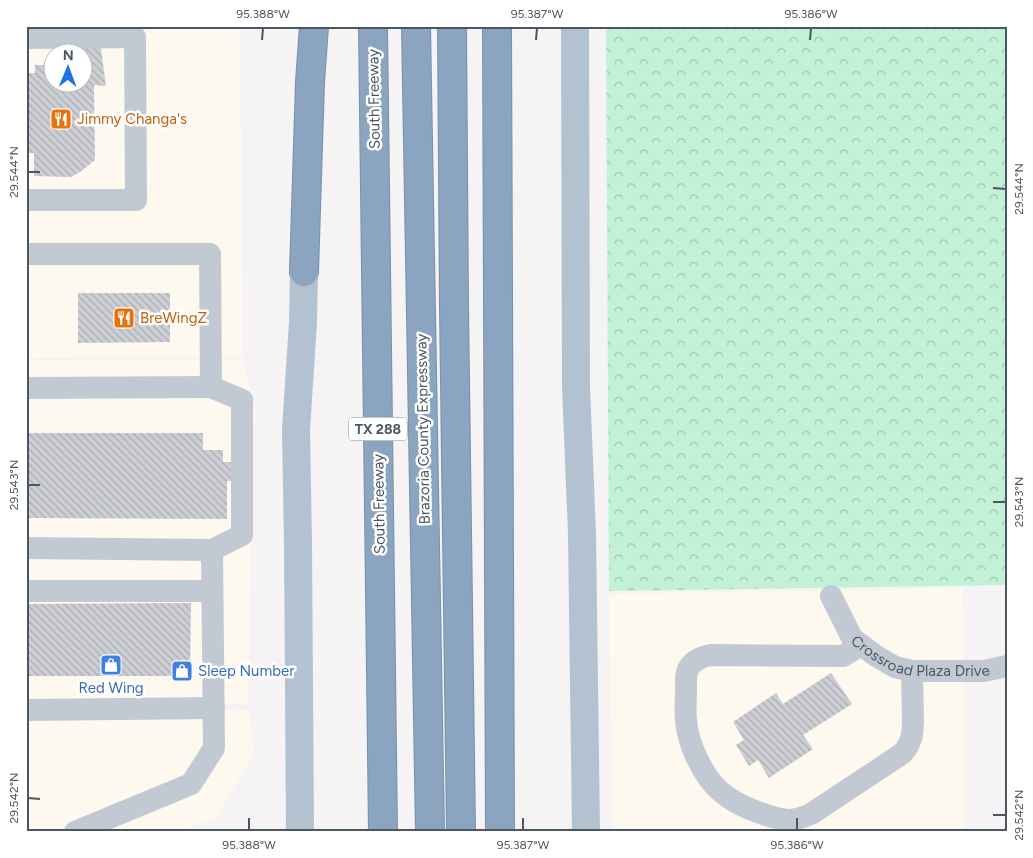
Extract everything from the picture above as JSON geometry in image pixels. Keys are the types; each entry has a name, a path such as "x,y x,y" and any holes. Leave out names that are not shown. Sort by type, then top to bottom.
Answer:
{"highway":[{"path":"304,272 310,82 314,26"},
{"name":"South Freeway","path":"373,26 383,832"},
{"name":"Brazoria County Expressway","path":"416,26 430,832"},
{"path":"452,26 461,832"},
{"path":"497,26 500,832"}],"main road":[{"path":"574,26 576,387 582,534 586,832"},
{"path":"300,832 296,430 303,322 304,272"},
{"path":"567,832 568,801 585,733"}],"street":[{"path":"26,38 136,38 136,200 26,200"},
{"path":"26,254 210,254 211,387"},
{"path":"26,388 211,387 242,400 242,535 212,550 26,548"},
{"path":"75,832 191,784 214,748 212,550"},
{"path":"26,591 212,591"},
{"name":"Crossroad Plaza Drive","path":"831,596 852,638 876,656 895,667 912,671 984,671 1007,666"},
{"path":"861,645 843,656 710,654 697,659 689,667 686,675 686,719 690,738 698,760 710,780 724,795 743,807 775,818 798,820 811,814 903,753 908,746 912,736 913,722 912,671"},
{"path":"26,710 214,708"}],"shaded area":[{"path":"26,26 240,26 243,357 26,358"},
{"path":"26,360 242,360 254,405 248,704 26,705"},
{"path":"963,588 965,832 613,832 609,594"},
{"path":"249,710 254,755 215,818 179,832 26,832 26,712"}],"green space":[{"path":"606,26 1007,26 1007,585 609,591"}],"building":[{"name":"Jimmy Changa's","path":"100,41 106,86 94,85 95,160 71,177 34,176 34,153 26,153 26,73 35,73 35,65 42,65 42,92 92,92 92,42 80,42"},
{"name":"BreWingZ","path":"78,293 170,293 170,342 78,343"},
{"path":"26,433 203,433 203,450 223,450 223,462 235,462 235,481 227,481 227,519 26,518"},
{"path":"191,603 190,676 26,676 26,604"},
{"path":"831,673 852,704 803,735 813,749 769,778 758,760 749,766 736,745 744,740 733,722 776,693 783,704"}],"place":[{"name":"Jimmy Changa's","path":"61,119"},
{"name":"BreWingZ","path":"124,318"},
{"name":"Red Wing","path":"111,665"},
{"name":"Sleep Number","path":"182,671"}]}
